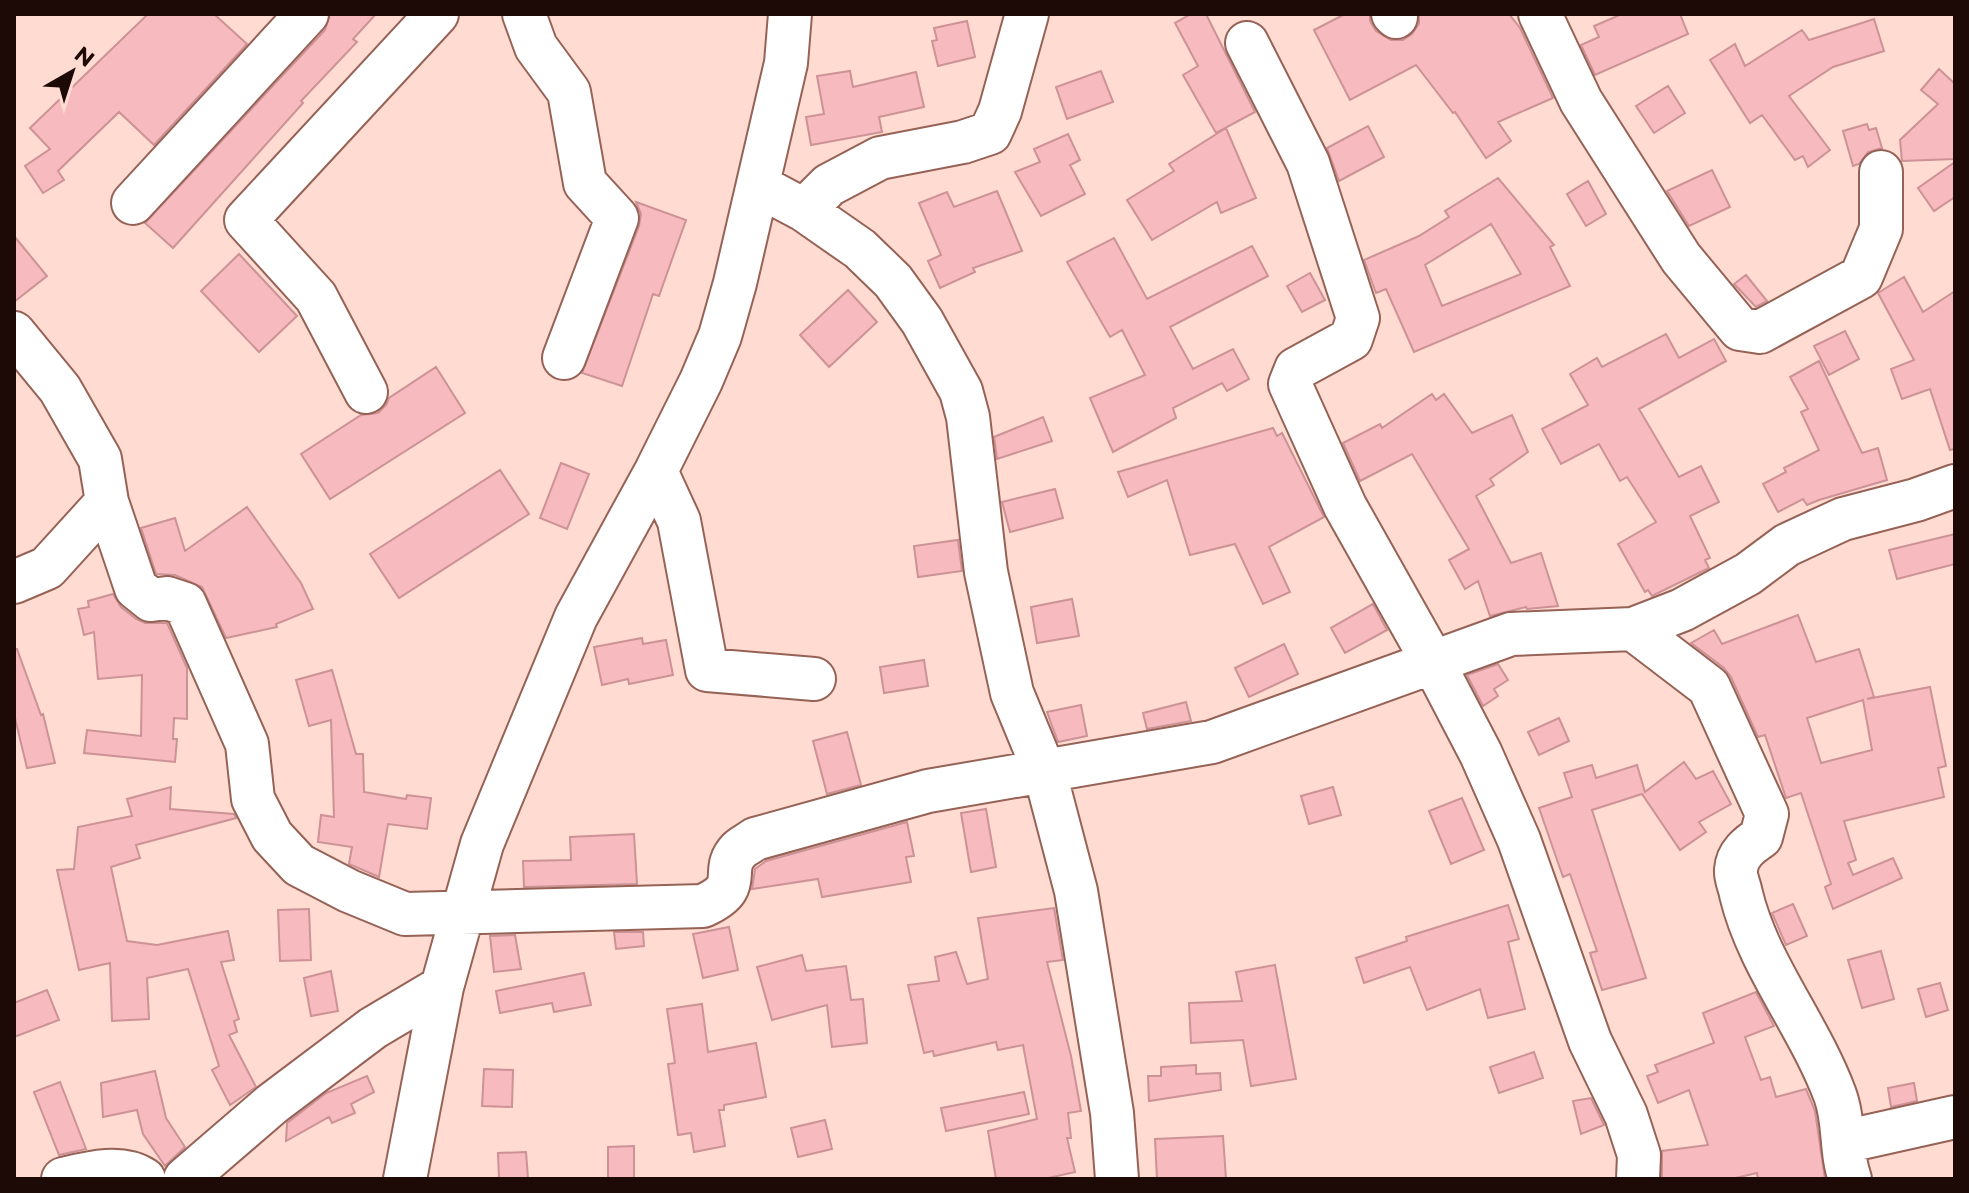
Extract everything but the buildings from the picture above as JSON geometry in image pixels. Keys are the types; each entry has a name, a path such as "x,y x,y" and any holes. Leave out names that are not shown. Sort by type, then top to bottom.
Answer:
{"street":[{"path":"133,203 307,14"},
{"path":"366,392 316,297 246,220 437,14"},
{"path":"524,14 536,47 569,92 585,183 617,218 564,358"},
{"path":"405,1179 442,987 482,844 576,617 656,471 720,336 759,186 786,63 790,14"},
{"path":"804,210 829,185 880,158 963,142 990,133 1000,111 1027,14"},
{"path":"1540,14 1581,101 1664,232 1681,258 1740,329 1760,332 1861,277 1881,229 1881,172"},
{"path":"1247,43 1308,163 1358,318 1351,339 1296,369 1290,384 1345,506 1481,754 1519,840 1590,1041 1626,1115 1639,1155 1638,1179"},
{"path":"759,186 804,210 860,249 893,281 922,321 961,391 968,417 986,572 1012,693 1045,773 1076,891 1112,1113 1117,1179"},
{"path":"14,333 60,389 100,459 107,502 136,588 151,600 167,598 185,604 247,744 253,799 272,836 299,865 349,891 405,914 703,906 720,898 731,883 730,865 739,850 755,839 928,791 1212,742 1511,634 1633,629 1682,610 1748,574 1787,545 1843,519 1916,500 1955,486"},
{"path":"656,471 679,521 707,670 814,679"},
{"path":"14,582 47,568 107,502"},
{"path":"1633,629 1709,687 1767,814 1761,837 1744,848 1736,869 1749,925 1835,1096 1843,1128 1846,1160 1955,1117"},
{"path":"185,1179 272,1104 373,1028 442,987"},
{"path":"63,1179 118,1170 144,1179"}]}
